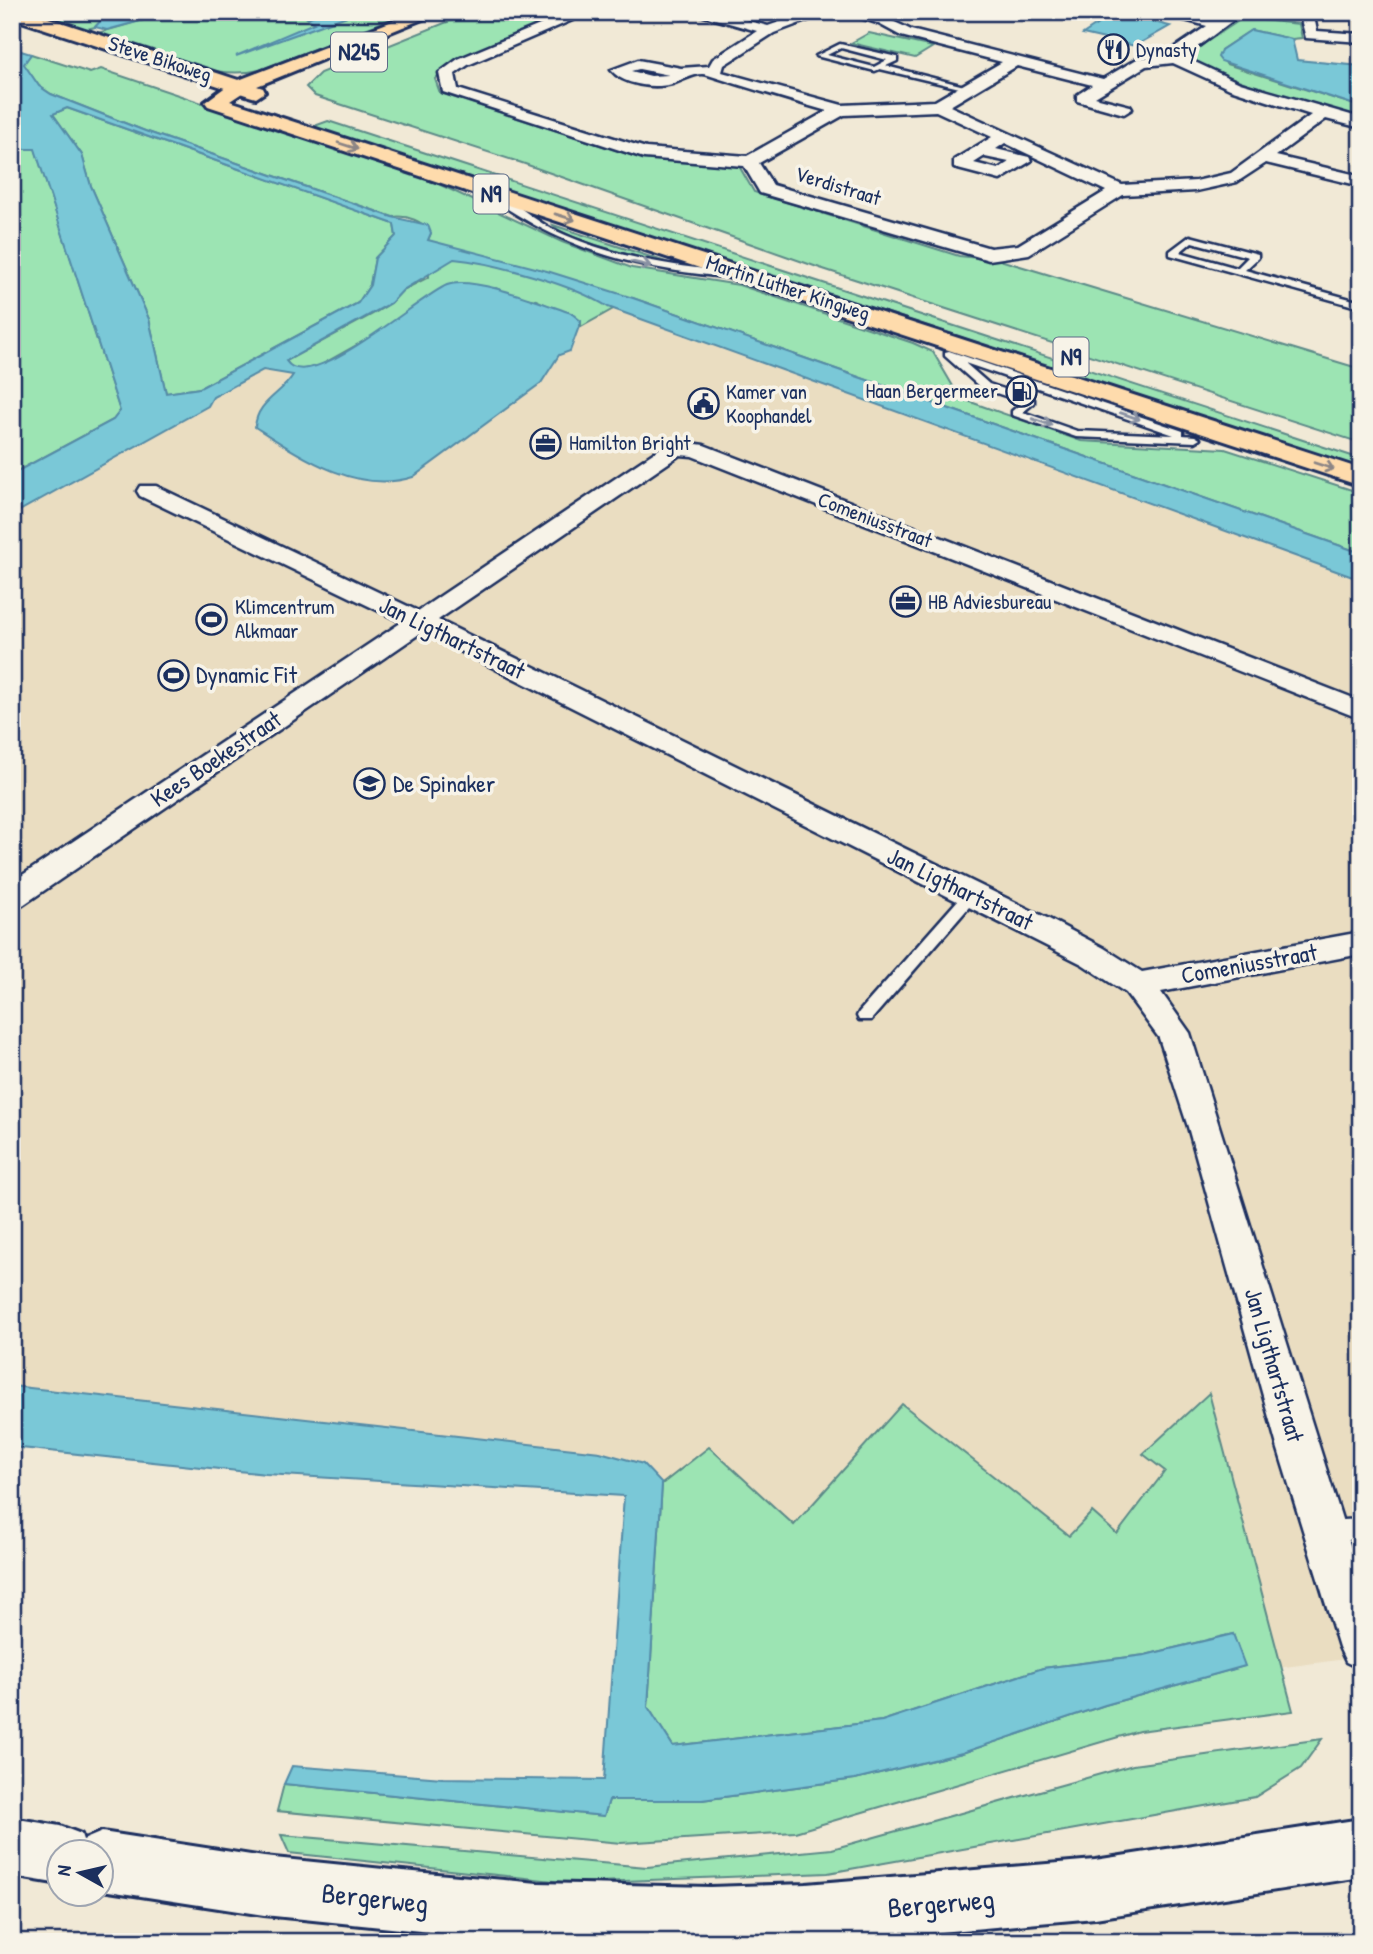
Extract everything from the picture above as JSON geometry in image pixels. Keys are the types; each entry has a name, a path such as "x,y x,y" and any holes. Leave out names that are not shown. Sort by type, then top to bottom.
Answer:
{"main road":[{"name":"Steve Bikoweg","path":"12,12 247,89"},
{"name":"N245","path":"209,99 247,89 440,15"},
{"path":"247,89 279,100"},
{"name":"Martin Luther Kingweg","path":"209,99 1361,478"},
{"name":"Martin Luther Kingweg","path":"782,263 821,276"},
{"name":"N9","path":"894,323 949,354"},
{"name":"N9","path":"1195,439 1287,454"},
{"path":"12,1847 46,1852"},
{"name":"Bergerweg","path":"116,1863 264,1886 403,1902 538,1913 710,1917 806,1914 1095,1889 1361,1848"}],"street":[{"path":"584,12 463,62 447,73 451,92 644,153 750,161 841,110"},
{"path":"697,12 769,30"},
{"path":"714,71 718,62 769,30 823,12"},
{"path":"849,12 883,20 906,33 1009,57 1013,62 1105,84"},
{"path":"1161,12 1218,24"},
{"path":"1176,58 1178,52 1237,12"},
{"path":"1306,12 1311,35 1361,38"},
{"path":"1124,109 1082,98 1142,62 1176,58 1191,68 1322,114 1361,123"},
{"path":"939,106 1013,62"},
{"path":"681,73 714,71 721,78 841,110 939,106 1119,190"},
{"name":"Verdistraat","path":"750,161 766,189 989,254 1023,250 1119,190 1222,182 1237,177 1322,114"},
{"path":"983,150 1004,137"},
{"path":"1265,158 1361,181"},
{"name":"Comeniusstraat","path":"420,621 669,452 686,448 1361,711"},
{"name":"Jan Ligthartstraat","path":"148,491 420,621 971,895 1093,956 1137,985 1167,1020 1178,1044 1361,1647"},
{"name":"Kees Boekestraat","path":"12,897 420,621"},
{"name":"Comeniusstraat","path":"1137,985 1361,943"}],"lane":[{"path":"880,67 894,59 840,46 820,56 968,88"},
{"path":"1239,271 1255,256 1189,239 1172,253 1361,304"},
{"name":"N9","path":"949,354 1195,439"},
{"name":"N9","path":"949,354 985,386 1030,401"},
{"name":"N9","path":"1047,387 1016,413 1076,434 1195,439"},
{"path":"865,1016 971,895"},
{"path":"1324,1531 1361,1529"}],"shaded area":[{"path":"446,249 1361,564 1361,1657 1001,1704 634,1481 12,1416 12,497"}],"green space":[{"path":"23,12 83,12 103,19 95,27 83,30"},
{"path":"184,12 409,12 260,70 240,73 198,68 94,34 158,16 187,16"},
{"path":"472,12 576,12 448,65 435,79 440,93 637,157 739,166 754,192 959,256 1000,260 1361,369 1361,443 820,268 522,163 315,96 306,87 320,73"},
{"path":"1243,18 1299,24 1302,38 1292,39 1251,30 1221,50 1226,64 1361,107 1361,120 1296,102 1193,63 1190,55 1196,49"},
{"path":"869,33 933,47 915,58 851,43"},
{"path":"31,54 90,73 101,69 428,179 562,242 632,268 739,285 913,343 933,352 957,393 965,400 1081,441 1225,449 1361,493 1361,553 633,298 581,327 581,321 536,300 512,296 496,288 364,341 319,366 299,370 291,367 286,361 373,314 391,303 403,290 429,277 428,240 431,233 428,229 414,220 393,217 145,131 51,94 39,86 23,64"},
{"path":"67,108 394,224 396,236 375,258 370,285 358,303 200,388 166,393 149,319 91,186 82,155 53,114"},
{"path":"328,121 1361,459 1361,469 864,305 309,128"},
{"path":"35,148 120,411 113,420 12,474 12,149"},
{"path":"553,225 678,266 590,243 560,231"},
{"path":"1209,1393 1293,1711 1139,1731 795,1832 621,1843 277,1811 284,1784 604,1816 609,1800 702,1800 855,1779 962,1753 1105,1705 1244,1666 1233,1634 1145,1655 1043,1668 882,1721 673,1746 648,1707 662,1484 709,1447 794,1525 902,1404 1069,1536 1092,1512 1117,1534 1165,1471 1143,1454"},
{"path":"1322,1739 1301,1768 1255,1797 828,1873 572,1883 289,1853 281,1835 647,1867 832,1849 1133,1765"}],"water":[{"path":"83,12 184,12 188,16 158,16 107,30 95,27 103,18"},
{"path":"323,12 358,12 236,56 314,23 307,18"},
{"path":"1071,12 1113,12 1170,26 1135,46 1083,34 1104,20"},
{"path":"1251,30 1292,39 1297,60 1361,66 1361,107 1221,61 1218,57 1221,50"},
{"path":"21,51 31,54 24,64 39,86 51,94 145,131 392,217 428,225 431,233 428,240 547,271 633,298 1361,553 1361,580 608,307 555,283 512,270 454,259 403,290 391,303 286,361 298,369 317,366 340,356 433,293 447,285 459,283 509,292 571,313 581,321 570,351 559,355 541,383 413,477 371,481 350,477 291,450 255,427 265,404 293,375 263,370 213,397 208,406 12,515 12,474 113,420 120,411 35,149 12,149 13,140 21,134 12,120 12,53","holes":["67,108 394,224 396,236 375,258 370,285 358,303 200,388 166,393 149,319 91,186 82,155 53,114"]},
{"path":"12,1386 600,1452 643,1464 662,1484 648,1707 673,1746 882,1721 1043,1668 1145,1655 1233,1634 1245,1666 1105,1705 962,1753 855,1779 702,1800 609,1800 604,1816 284,1784 292,1766 443,1778 604,1780 624,1496 266,1474 12,1447"}],"place":[{"name":"Dynasty","path":"1113,50"},
{"name":"Haan Bergermeer","path":"1021,391"},
{"name":"Kamer van Koophandel","path":"703,404"},
{"name":"Hamilton Bright","path":"546,443"},
{"name":"HB Adviesbureau","path":"905,602"},
{"name":"Klimcentrum Alkmaar","path":"212,619"},
{"name":"Dynamic Fit","path":"173,675"},
{"name":"De Spinaker","path":"370,784"}]}
